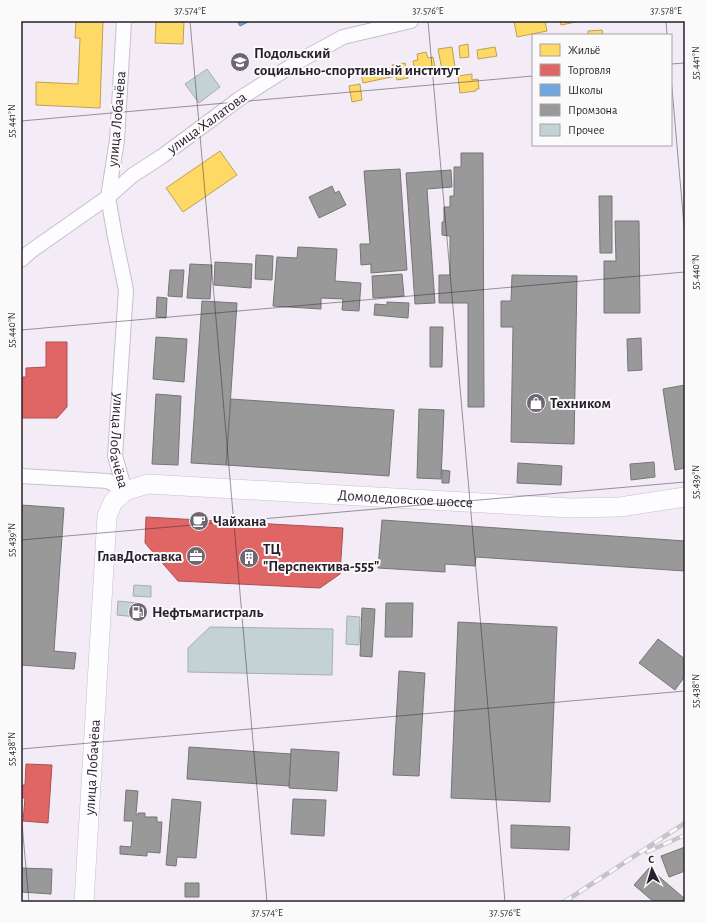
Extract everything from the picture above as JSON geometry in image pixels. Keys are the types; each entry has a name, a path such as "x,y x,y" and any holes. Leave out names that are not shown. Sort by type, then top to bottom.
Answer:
{"main road":[{"name":"Домодедовское шоссе","path":"126,491 148,484 570,508 620,507 685,497"},
{"name":"улица Лобачёва","path":"84,902 107,516 113,502 126,491"}],"street":[{"name":"улица Лобачёва","path":"124,21 117,140 108,197 126,290 115,456 126,491"},
{"name":"улица Халатова","path":"21,260 31,251 108,197 133,175 161,157 239,99 299,61 343,37 411,21"},
{"path":"21,476 108,481 126,491"}],"building: Жильё":[{"path":"76,21 103,21 100,108 36,105 36,82 78,84 80,38 75,38"},
{"path":"156,21 184,21 183,44 155,43"},
{"path":"514,21 545,21 547,31 517,37"},
{"path":"560,21 581,21 561,25"},
{"path":"602,30 603,34 588,34 588,31"},
{"path":"468,44 469,57 460,58 459,46"},
{"path":"452,47 455,67 442,70 438,49"},
{"path":"495,47 497,56 478,59 477,50"},
{"path":"426,52 428,58 433,57 436,71 416,75 413,61 418,60 417,54"},
{"path":"405,63 408,78 397,80 396,76 363,83 361,74 393,67 392,65"},
{"path":"472,74 472,80 478,79 479,89 476,89 476,91 460,93 458,76"},
{"path":"360,84 362,100 352,102 349,86"},
{"path":"220,151 237,175 183,212 166,188"}],"building: Торговля":[{"path":"46,342 67,342 67,407 57,418 21,418 21,377 26,377 26,368 46,367"},
{"name":"ТЦ \"Перспектива-555\"","path":"146,517 343,528 340,574 320,588 178,581 145,543"},
{"path":"26,764 52,765 48,823 23,821 25,798 21,798 21,785 25,785"}],"building: Школы":[{"path":"237,21 250,21 240,26"}],"building: Промзона":[{"path":"461,153 483,153 484,407 468,407 468,303 439,303 439,275 450,275 450,236 442,235 444,207 450,207 450,196 454,196 454,167 461,167"},
{"path":"400,169 407,270 371,273 371,264 361,265 360,244 370,244 364,171"},
{"path":"451,170 452,187 427,189 435,303 415,304 406,173"},
{"path":"332,186 335,193 339,191 346,205 319,218 309,197"},
{"path":"599,196 612,196 612,253 600,253"},
{"path":"615,221 639,221 640,313 604,313 604,261 616,261"},
{"path":"298,247 337,249 335,281 361,283 359,311 342,310 343,299 321,298 321,309 273,306 277,257 297,258"},
{"path":"256,255 273,256 272,280 255,279"},
{"path":"215,262 252,264 251,288 214,285"},
{"path":"190,264 212,265 210,299 187,298"},
{"path":"170,270 184,270 182,297 168,296"},
{"path":"402,274 404,296 373,298 372,276"},
{"path":"512,275 577,276 574,444 511,442 513,327 501,327 501,301 511,301"},
{"path":"157,297 167,298 166,318 156,317"},
{"path":"202,301 237,303 226,465 191,463"},
{"path":"387,302 409,303 408,318 374,315 375,304 387,305"},
{"path":"430,327 443,327 442,367 430,367"},
{"path":"156,337 187,339 184,382 153,379"},
{"path":"641,338 642,370 628,371 627,339"},
{"path":"685,385 685,468 675,470 663,389"},
{"path":"156,394 181,396 178,465 152,464"},
{"path":"231,399 394,410 389,476 226,465"},
{"path":"419,409 444,410 441,479 417,478"},
{"path":"654,462 655,477 631,480 630,464"},
{"path":"518,463 562,466 561,485 517,483"},
{"path":"442,470 450,471 449,483 442,483"},
{"path":"21,505 64,508 54,651 76,653 74,669 21,665"},
{"path":"382,520 685,541 685,571 476,557 475,566 445,564 445,572 378,568"},
{"path":"386,603 413,603 412,637 385,637"},
{"path":"362,608 375,609 372,657 360,656"},
{"path":"458,622 557,627 550,802 451,798"},
{"path":"658,639 685,659 685,676 675,690 639,663"},
{"path":"399,671 425,673 419,776 393,775"},
{"path":"189,747 291,754 289,786 187,779"},
{"path":"291,749 339,752 337,791 289,788"},
{"path":"126,790 138,791 136,815 138,815 138,813 145,813 145,817 157,817 157,822 162,822 160,853 147,852 147,856 120,854 120,846 131,847 133,821 124,821"},
{"path":"172,799 201,802 196,858 177,857 176,866 166,865"},
{"path":"293,799 326,800 324,836 291,834"},
{"path":"511,825 570,827 569,850 511,848"},
{"path":"685,847 685,871 669,877 661,856"},
{"path":"21,868 52,869 51,894 21,892"},
{"path":"649,868 685,899 685,902 654,902 634,885"},
{"path":"185,883 199,883 199,897 185,897"}],"building: Прочее":[{"path":"207,69 220,87 199,103 185,84"},
{"path":"134,585 151,586 151,597 133,596"},
{"path":"118,601 138,603 137,617 117,615"},
{"path":"347,616 360,617 359,645 346,644"},
{"path":"210,627 333,629 332,675 188,672 188,648"}],"railway":[{"path":"564,902 685,823"},
{"path":"647,852 685,835"}],"place":[{"name":"Подольский социально-спортивный институт","path":"240,62"},
{"name":"Техником","path":"536,403"},
{"name":"Чайхана","path":"199,521"},
{"name":"ГлавДоставка","path":"196,556"},
{"name":"ТЦ \"Перспектива-555\"","path":"249,558"},
{"name":"Нефтьмагистраль","path":"138,612"}]}
